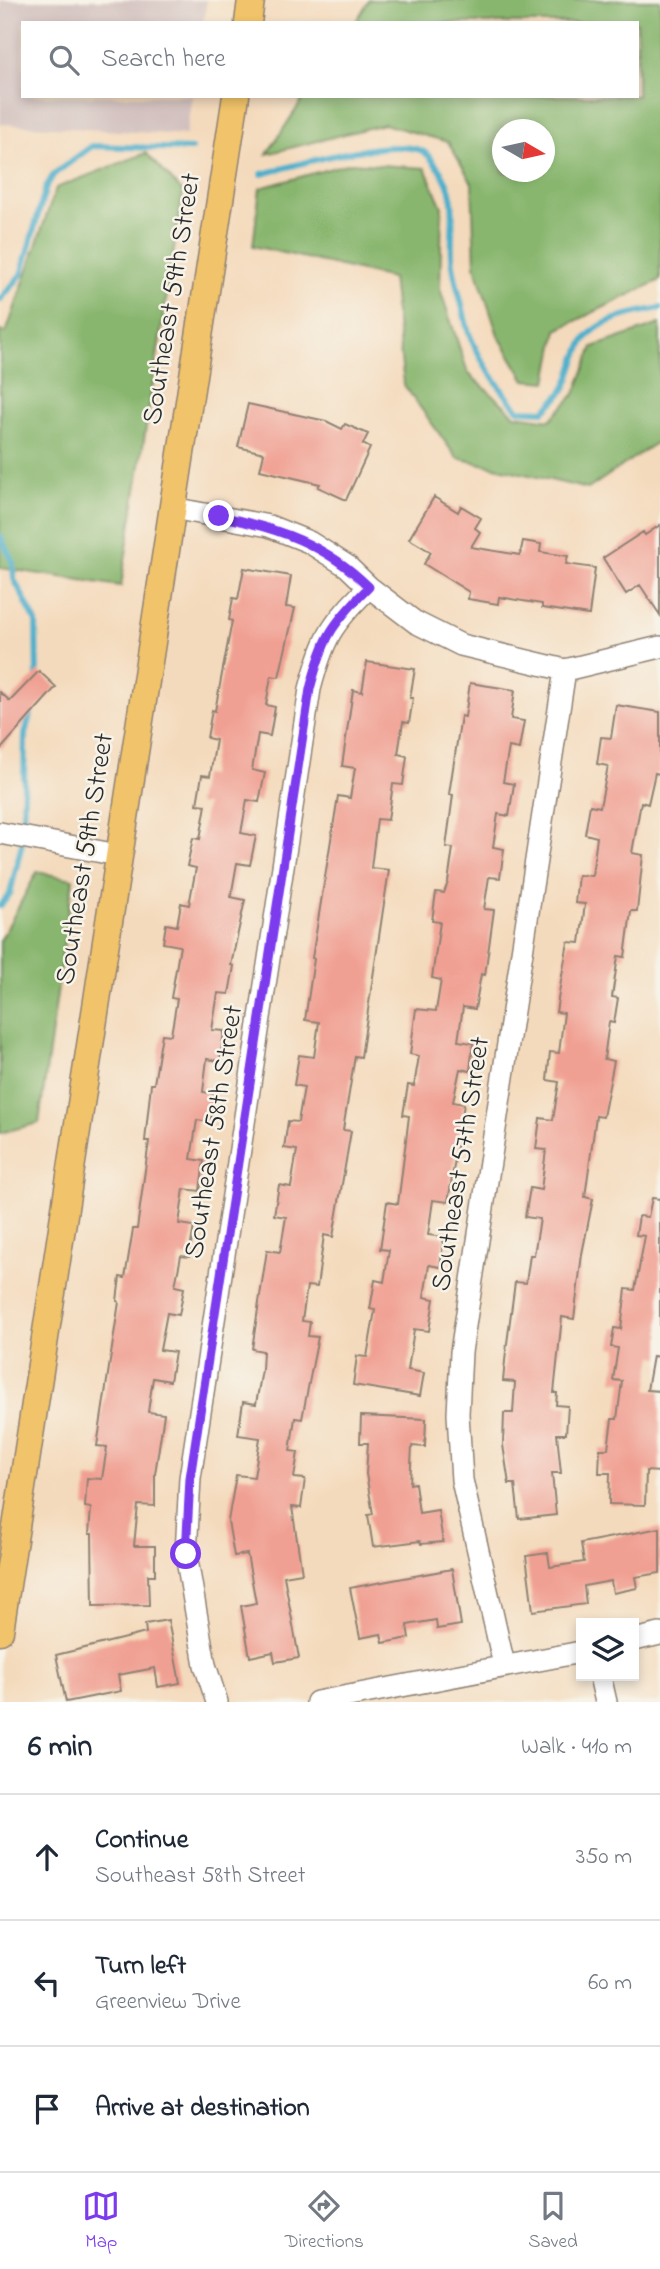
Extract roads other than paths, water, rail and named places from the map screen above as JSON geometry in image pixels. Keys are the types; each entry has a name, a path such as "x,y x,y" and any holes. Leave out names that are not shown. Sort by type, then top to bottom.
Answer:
{"main road":[{"path":"248,21 251,0"},
{"name":"Southeast 59th Street","path":"0,1631 39,1394 118,855 236,98"}],"street":[{"path":"172,508 269,526 309,542 348,566 369,587 415,622 461,645 565,670 660,647"},
{"name":"Southeast 58th Street","path":"217,1702 205,1665 186,1554 190,1478 310,689 321,645 340,617 369,587"},
{"name":"Southeast 57th Street","path":"504,1665 462,1480 458,1414 461,1352 565,670"},
{"path":"0,833 118,855"},
{"path":"639,1639 660,1634"},
{"path":"317,1702 576,1653"},
{"path":"601,1681 607,1702"}],"waterway":[{"path":"0,300 21,275 46,187 54,174 92,146 191,149"},
{"path":"262,174 319,159 385,147 404,147 420,150 428,155 446,179 450,190 455,280 468,330 486,367 518,410 544,411 561,394 581,347 595,330 615,319 660,308"},
{"path":"0,536 13,563 14,579 36,622 37,680"},
{"path":"23,832 25,734 31,711"},
{"path":"0,906 10,894 22,843"}]}
